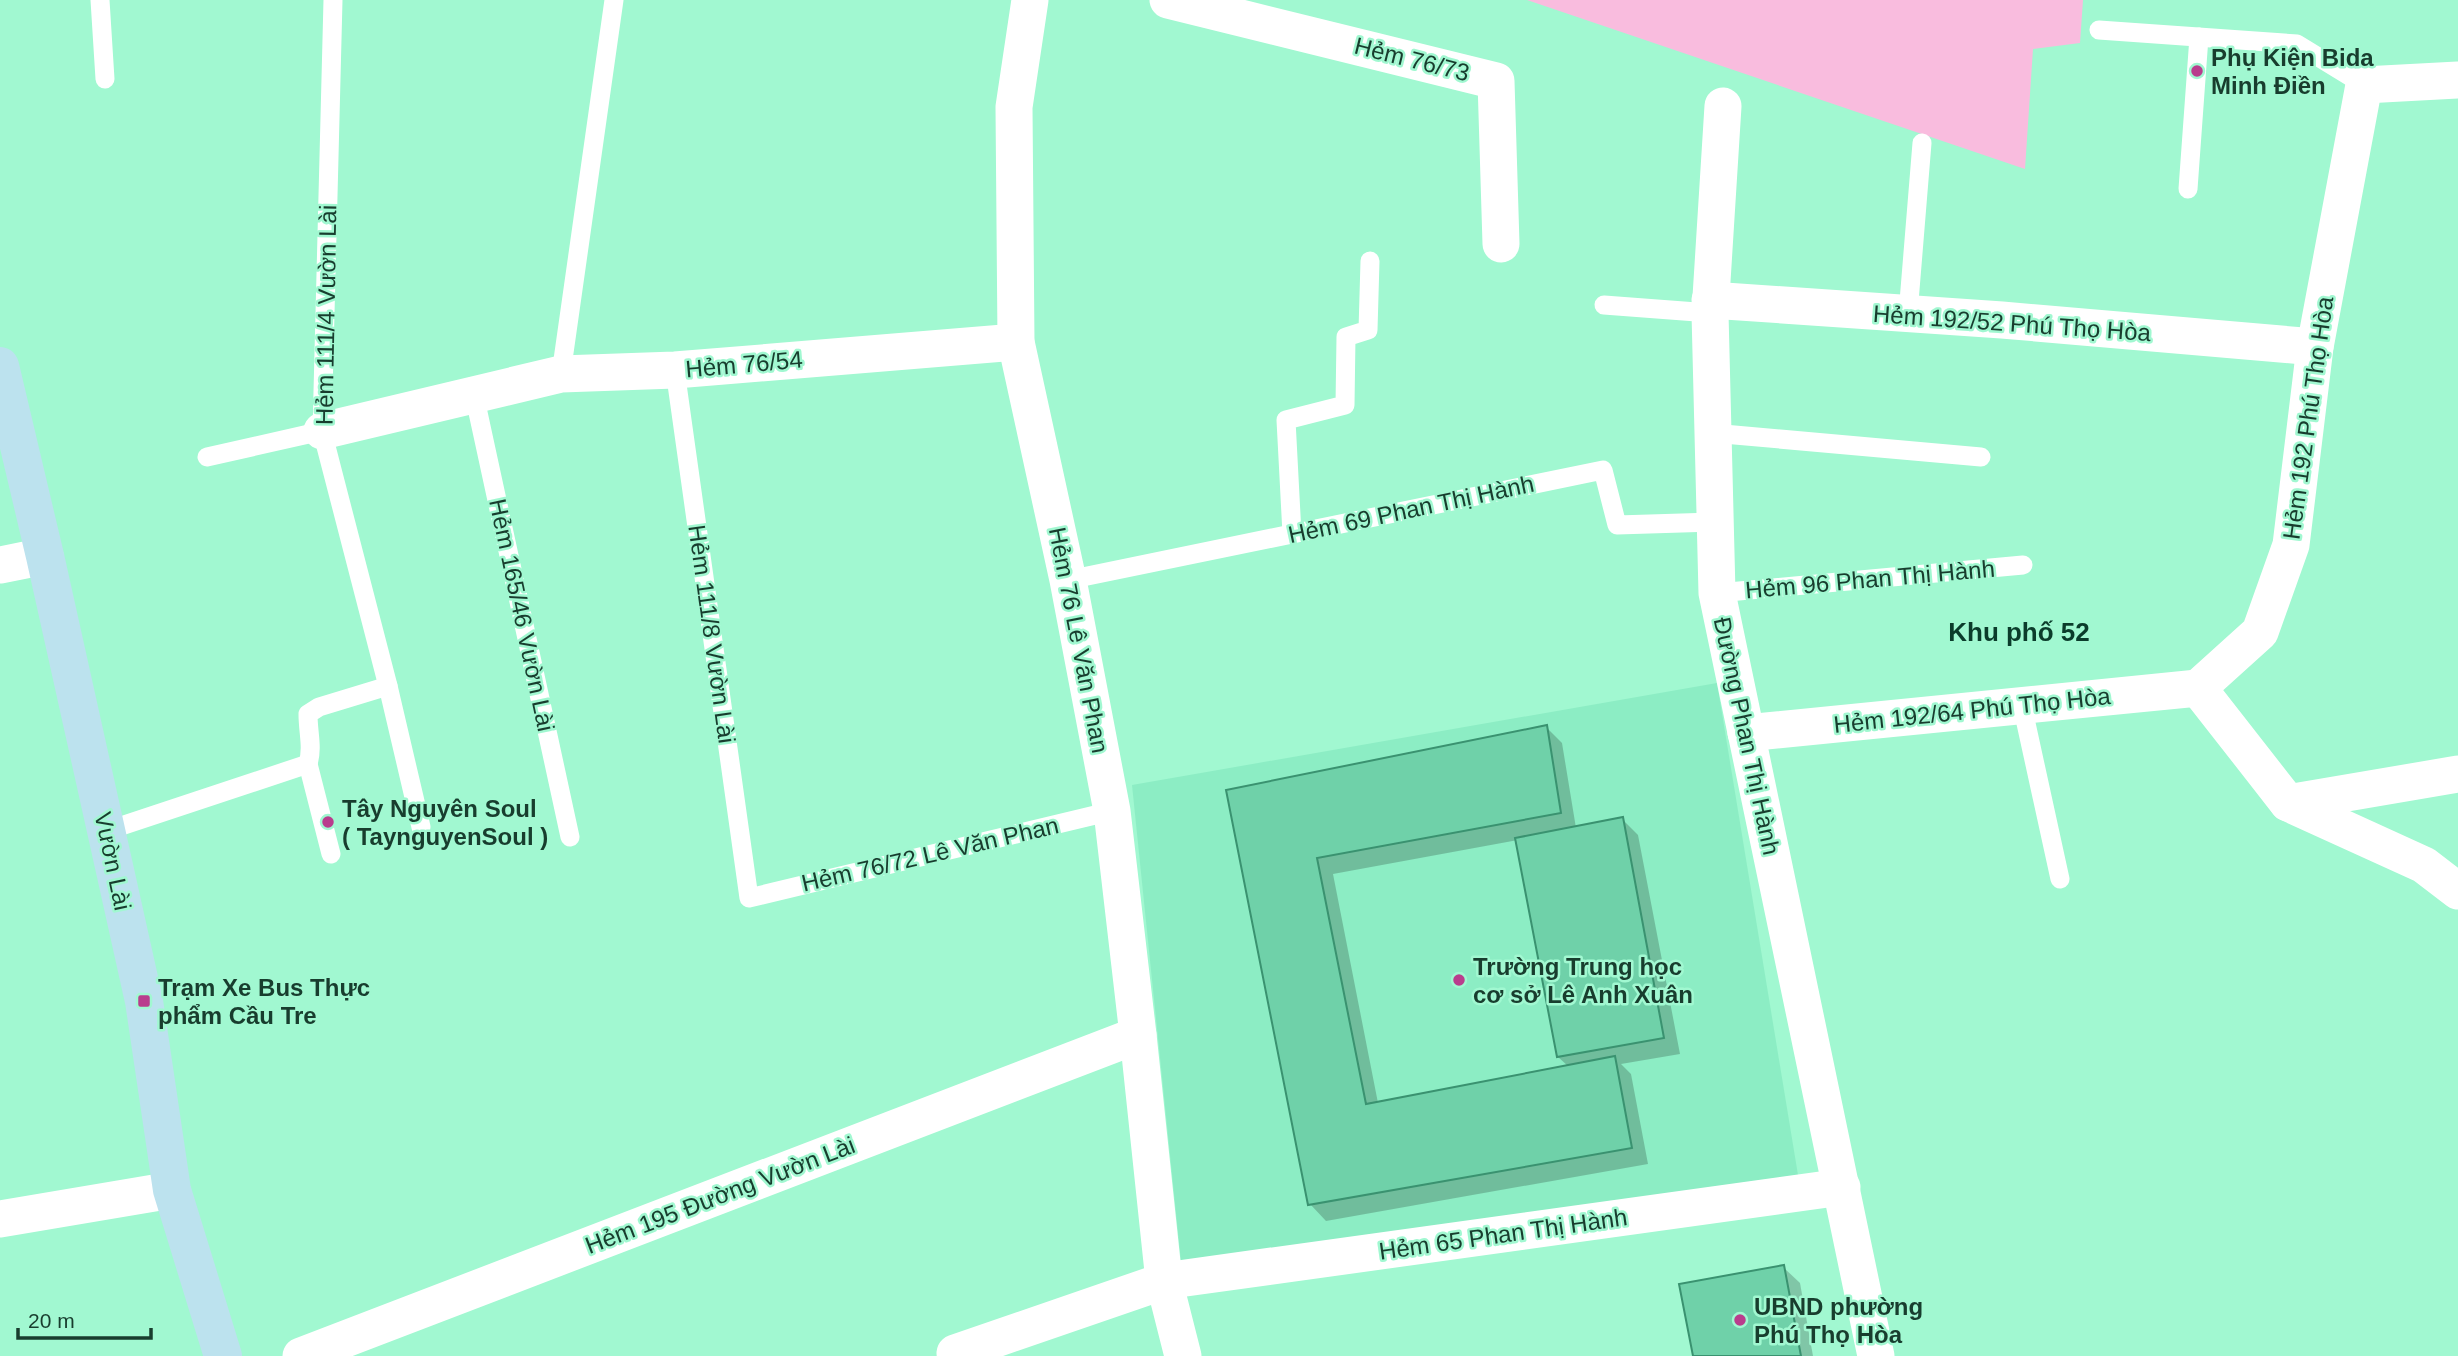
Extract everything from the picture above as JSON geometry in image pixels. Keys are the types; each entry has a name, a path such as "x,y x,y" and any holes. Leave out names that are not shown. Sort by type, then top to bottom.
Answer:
{"street":[{"name":"Hẻm 76 Lê Văn Phan","path":"1030,0 1014,107 1016,342 1068,580 1112,811 1164,1281 1183,1356"},
{"name":"Hẻm 76/73","path":"1168,0 1496,81 1502,244"},
{"path":"2364,85 2458,80"},
{"name":"Hẻm 192 Phú Thọ Hòa","path":"2198,688 2260,632 2291,545 2315,347 2364,85"},
{"name":"Đường Phan Thị Hành","path":"1723,106 1710,306 1717,593 1876,1356"},
{"name":"Hẻm 192/52 Phú Thọ Hòa","path":"1710,306 1908,314 2315,347"},
{"name":"Hẻm 76/54","path":"322,431 561,374 674,370 1016,342"},
{"name":"Vườn Lài","path":"0,366 144,1002 172,1191 223,1356"},
{"path":"0,565 45,556"},
{"path":"2198,688 2288,803 2424,865 2458,891"},
{"name":"Hẻm 192/64 Phú Thọ Hòa","path":"1746,733 2198,688"},
{"path":"2288,803 2458,774"},
{"name":"Hẻm 195 Đường Vườn Lài","path":"301,1356 1138,1035"},
{"name":"Hẻm 65 Phan Thị Hành","path":"955,1353 1164,1281 1842,1187"},
{"path":"0,1219 172,1191"}],"lane":[{"path":"100,0 105,79"},
{"name":"Hẻm 111/4 Vườn Lài","path":"333,0 322,431 388,686 421,827"},
{"path":"561,374 614,0"},
{"path":"2099,30 2297,44 2364,85"},
{"path":"2189,189 2199,37"},
{"path":"1908,314 1922,143"},
{"path":"1292,534 1286,420 1345,405 1346,337 1368,330 1370,261"},
{"path":"1604,305 1710,306"},
{"name":"Hẻm 111/8 Vườn Lài","path":"674,370 749,898"},
{"name":"Hẻm 165/46 Vườn Lài","path":"474,394 570,837"},
{"path":"207,457 322,431"},
{"path":"1712,433 1981,457"},
{"name":"Hẻm 69 Phan Thị Hành","path":"1068,580 1603,470 1617,525 1714,522"},
{"name":"Hẻm 96 Phan Thị Hành","path":"1717,593 2023,565"},
{"path":"331,854 308,764 312,749 308,715 319,707 388,686"},
{"path":"2022,705 2060,879"},
{"path":"106,831 308,764"},
{"name":"Hẻm 76/72 Lê Văn Phan","path":"749,898 1112,811"}],"shaded area":[{"path":"1527,0 2083,0 2080,43 2033,49 2025,169"},
{"name":"Trường Trung học cơ sở Lê Anh Xuân","path":"1717,683 1798,1175 1181,1262 1132,785"}],"building":[{"path":"1547,725 1561,813 1317,858 1366,1104 1615,1056 1632,1148 1308,1205 1226,790"},
{"path":"1623,817 1664,1038 1557,1057 1515,838"},
{"name":"UBND phường Phú Thọ Hòa","path":"1784,1265 1801,1356 1693,1356 1679,1284"}],"place":[{"name":"Phụ Kiện Bida Minh Điền","path":"2197,71"},
{"name":"Tây Nguyên Soul ( TaynguyenSoul )","path":"328,822"},
{"name":"Trường Trung học cơ sở Lê Anh Xuân","path":"1459,980"},
{"name":"Trạm Xe Bus Thực phẩm Cầu Tre","path":"144,1001"},
{"name":"UBND phường Phú Thọ Hòa","path":"1740,1320"}],"district":[{"name":"Khu phố 52","path":"2019,632"}]}
